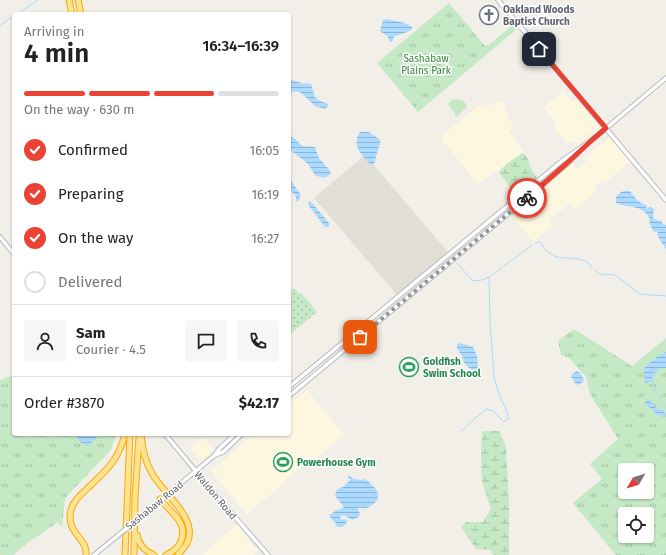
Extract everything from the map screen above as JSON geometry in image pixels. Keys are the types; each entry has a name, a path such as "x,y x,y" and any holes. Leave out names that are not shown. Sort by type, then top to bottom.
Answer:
{"highway":[{"path":"69,0 72,12"},
{"path":"78,0 81,12"},
{"path":"86,555 85,545 74,532 71,525 70,517 72,509 77,499 113,462 119,452 124,436"},
{"path":"125,555 130,436"},
{"path":"140,436 143,452 156,480 184,513 189,525 190,532 186,545 178,555"},
{"path":"134,555 135,497 140,436"},
{"path":"160,499 181,523 183,530 182,538 178,547 173,552 166,555"},
{"path":"135,526 141,546 148,553 154,555"}],"main road":[{"path":"498,0 666,200"},
{"path":"291,394 557,173 592,140 666,78"},
{"path":"291,385 555,166 592,140"},
{"path":"555,166 558,168 557,173"},
{"path":"514,200 513,204 517,206"},
{"path":"490,220 495,221 493,226"},
{"path":"0,237 12,252"},
{"path":"456,249 452,255 456,258"},
{"path":"419,279 423,282 421,287"},
{"path":"397,298 394,303 394,305 397,306"},
{"path":"379,313 382,315 381,320"},
{"path":"316,365 314,370 317,373"},
{"path":"297,380 300,385 299,388"},
{"name":"Waldon Road","path":"167,436 268,555"},
{"name":"Sashabaw Road","path":"94,555 215,455 233,436"},
{"name":"Sashabaw Road","path":"215,455 223,452 240,436"},
{"path":"227,441 230,445"}],"shaded area":[{"path":"563,91 572,102 575,99 599,126 598,129 579,143 574,142 567,144 555,129 554,126 556,123 543,108"},
{"path":"503,101 513,128 509,132 523,152 497,172 495,171 478,184 442,140 442,136 479,105 486,108 495,102"},
{"path":"609,137 630,162 605,182 604,180 594,188 596,191 575,209 570,203 549,221 553,225 533,242 512,216 533,199 532,197 572,162 578,169 587,161 584,157"},
{"path":"365,155 448,252 397,295 314,198"},
{"path":"307,390 344,435 309,464 299,468 247,514 211,471 252,436 291,436 291,403"},
{"path":"203,437 213,450 202,460 200,460 192,452 191,447"},
{"path":"237,524 257,551 252,555 202,555"}],"green space":[{"name":"Sashabaw Plains Park","path":"449,3 486,47 515,23 518,28 418,112 377,63"},
{"path":"404,57 410,58 416,65 407,71 403,69 400,66 401,60"},
{"path":"418,70 422,71 428,81 418,86 412,78 418,73"},
{"path":"457,99 463,101 467,107 456,117 455,113 448,104 452,100"},
{"path":"522,153 527,157 537,178 517,195 499,173 506,164"},
{"path":"294,288 302,294 317,312 291,333 292,301 291,293"},
{"path":"574,329 632,366 666,338 666,555 616,555 573,503 602,479 590,464 618,439 590,394 586,377 569,358 561,355 558,341"},
{"path":"12,376 12,436 116,436 110,451 65,498 62,527 58,522 30,541 13,555 0,555 0,380"},
{"path":"482,431 499,431 506,447 509,504 509,555 493,555 491,550 476,549 461,527 466,522 483,522 491,509 482,482"}],"water":[{"path":"387,19 407,24 412,27 412,29 395,36 392,42 390,42 388,37 380,31 383,20"},
{"path":"291,80 311,84 315,97 329,105 325,109 316,107 300,93 291,93"},
{"path":"360,132 369,132 380,140 374,164 367,161 357,147 357,137"},
{"path":"291,137 302,146 315,147 319,158 331,172 328,176 319,177 315,175 308,164 291,151"},
{"path":"291,181 301,195 298,201 296,201 296,197 291,191"},
{"path":"624,191 630,191 639,201 646,205 647,209 650,207 654,209 653,218 666,225 666,249 657,235 657,231 654,232 651,227 649,217 645,213 638,208 616,203 616,197"},
{"path":"310,202 329,223 328,227 325,227 309,206 308,203"},
{"path":"459,343 473,347 477,356 478,369 476,371 469,368 464,362 457,348 457,344"},
{"path":"666,352 666,368 657,370 653,375 652,381 645,383 643,369 659,355"},
{"path":"577,371 582,375 584,381 578,385 571,377 572,374"},
{"path":"646,399 649,400 656,408 663,410 666,415 661,417 658,415 645,403"},
{"path":"77,436 98,436 87,446 80,442"},
{"path":"348,475 354,479 365,479 374,487 378,496 375,503 369,507 358,508 360,515 357,518 352,520 344,515 341,516 340,518 342,520 347,520 346,524 342,527 337,527 329,515 335,510 344,507 335,496 337,489 343,487 350,480"}],"waterway":[{"path":"20,12 38,0"},
{"path":"0,25 12,17"},
{"path":"535,243 541,243 545,249 554,256 585,261 589,263 592,268"},
{"path":"504,266 532,245"},
{"path":"457,263 472,280 476,281 488,278 502,268"},
{"path":"595,270 602,275 615,275 640,294 666,296"},
{"path":"461,431 486,409 493,411 504,422 508,419 507,411 500,397 494,377 490,322 489,277"},
{"path":"657,371 653,377 654,389 666,409"}],"way so far":[{"path":"360,337 527,198"}],"place":[{"name":"Oakland Woods Baptist Church","path":"489,15"},
{"name":"Goldfish Swim School","path":"409,367"},
{"name":"Powerhouse Gym","path":"283,462"}],"route":[{"path":"527,198 606,128 539,49"}]}
